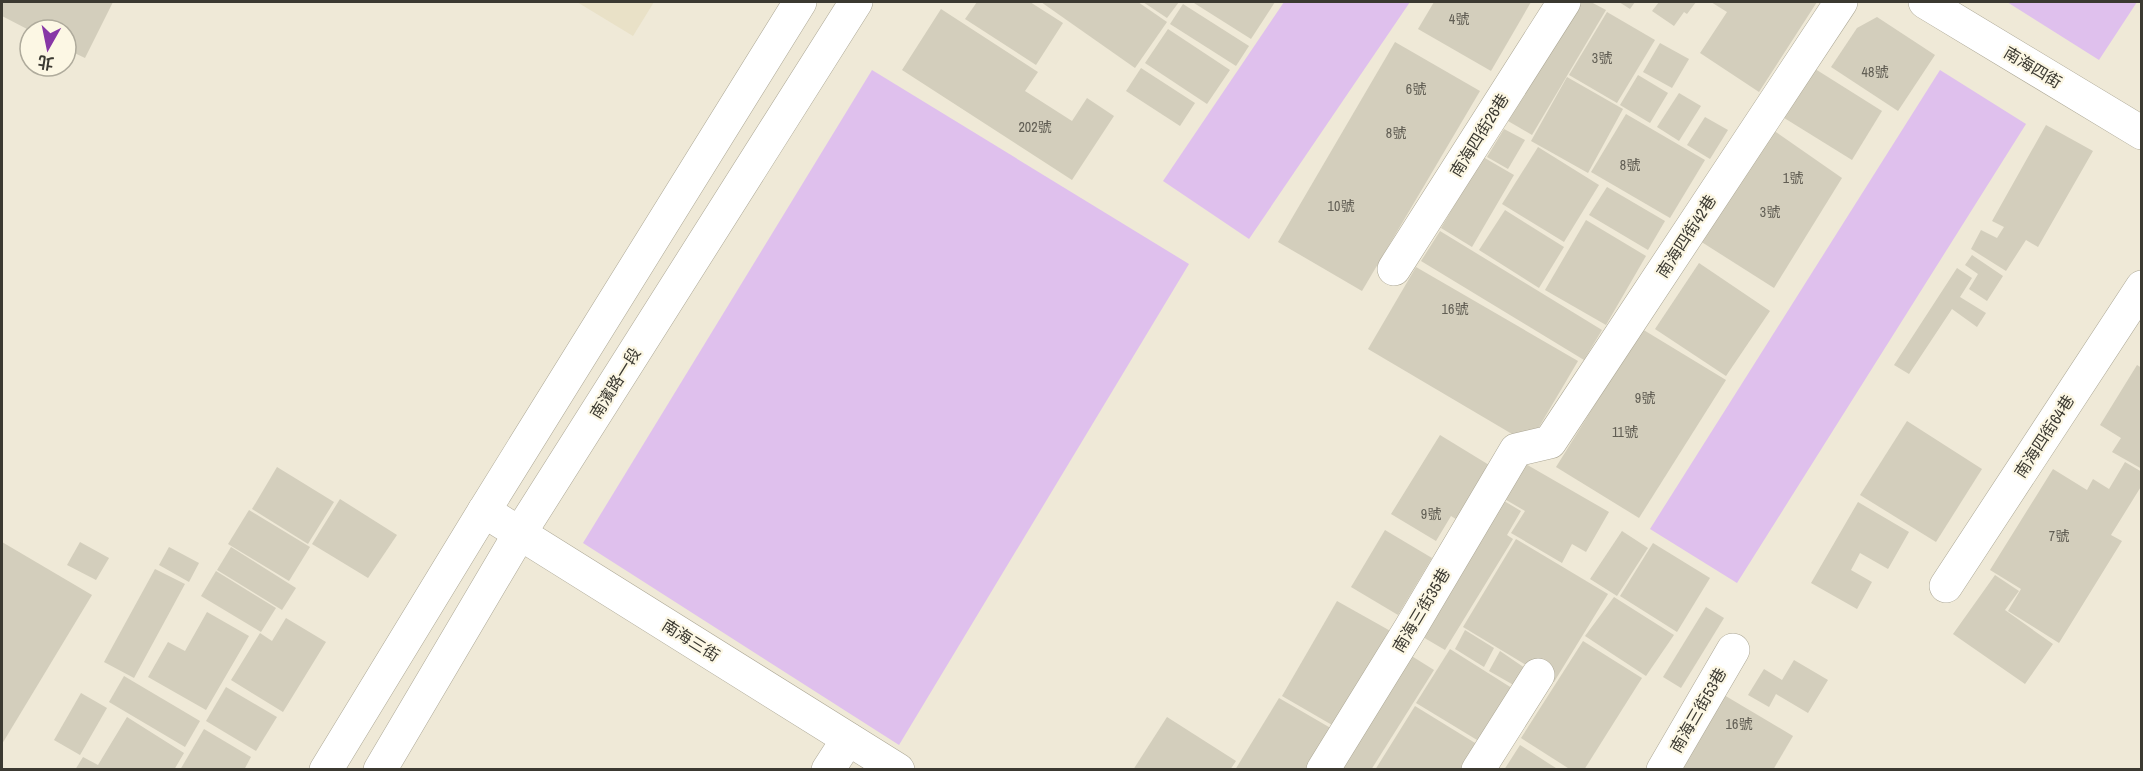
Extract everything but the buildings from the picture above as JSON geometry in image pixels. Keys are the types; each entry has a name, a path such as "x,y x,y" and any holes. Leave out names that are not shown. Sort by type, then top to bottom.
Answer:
{"main road":[{"path":"326,770 800,2"},
{"name":"南濱路一段","path":"380,770 520,533 856,2"},
{"name":"南海四街26巷","path":"1394,269 1564,2"},
{"name":"南海四街42巷","path":"1516,450 1550,442 1841,2"},
{"name":"南海四街","path":"1925,2 2142,133"},
{"name":"南海四街64巷","path":"1946,586 2142,287"},
{"name":"南海三街35巷","path":"1323,770 1516,450"},
{"name":"南海三街","path":"484,512 520,533 854,752 898,770"},
{"name":"南海三街53巷","path":"1663,770 1733,650"},
{"path":"1478,770 1538,675"},
{"path":"828,770 854,752"}],"shaded area":[{"path":"577,2 654,2 633,36"},
{"path":"1284,2 1410,2 1249,239 1163,181"},
{"path":"2007,2 2137,2 2099,60"},
{"path":"872,70 1189,264 899,745 583,543"},
{"path":"1940,70 2026,124 1737,583 1650,529"}]}
